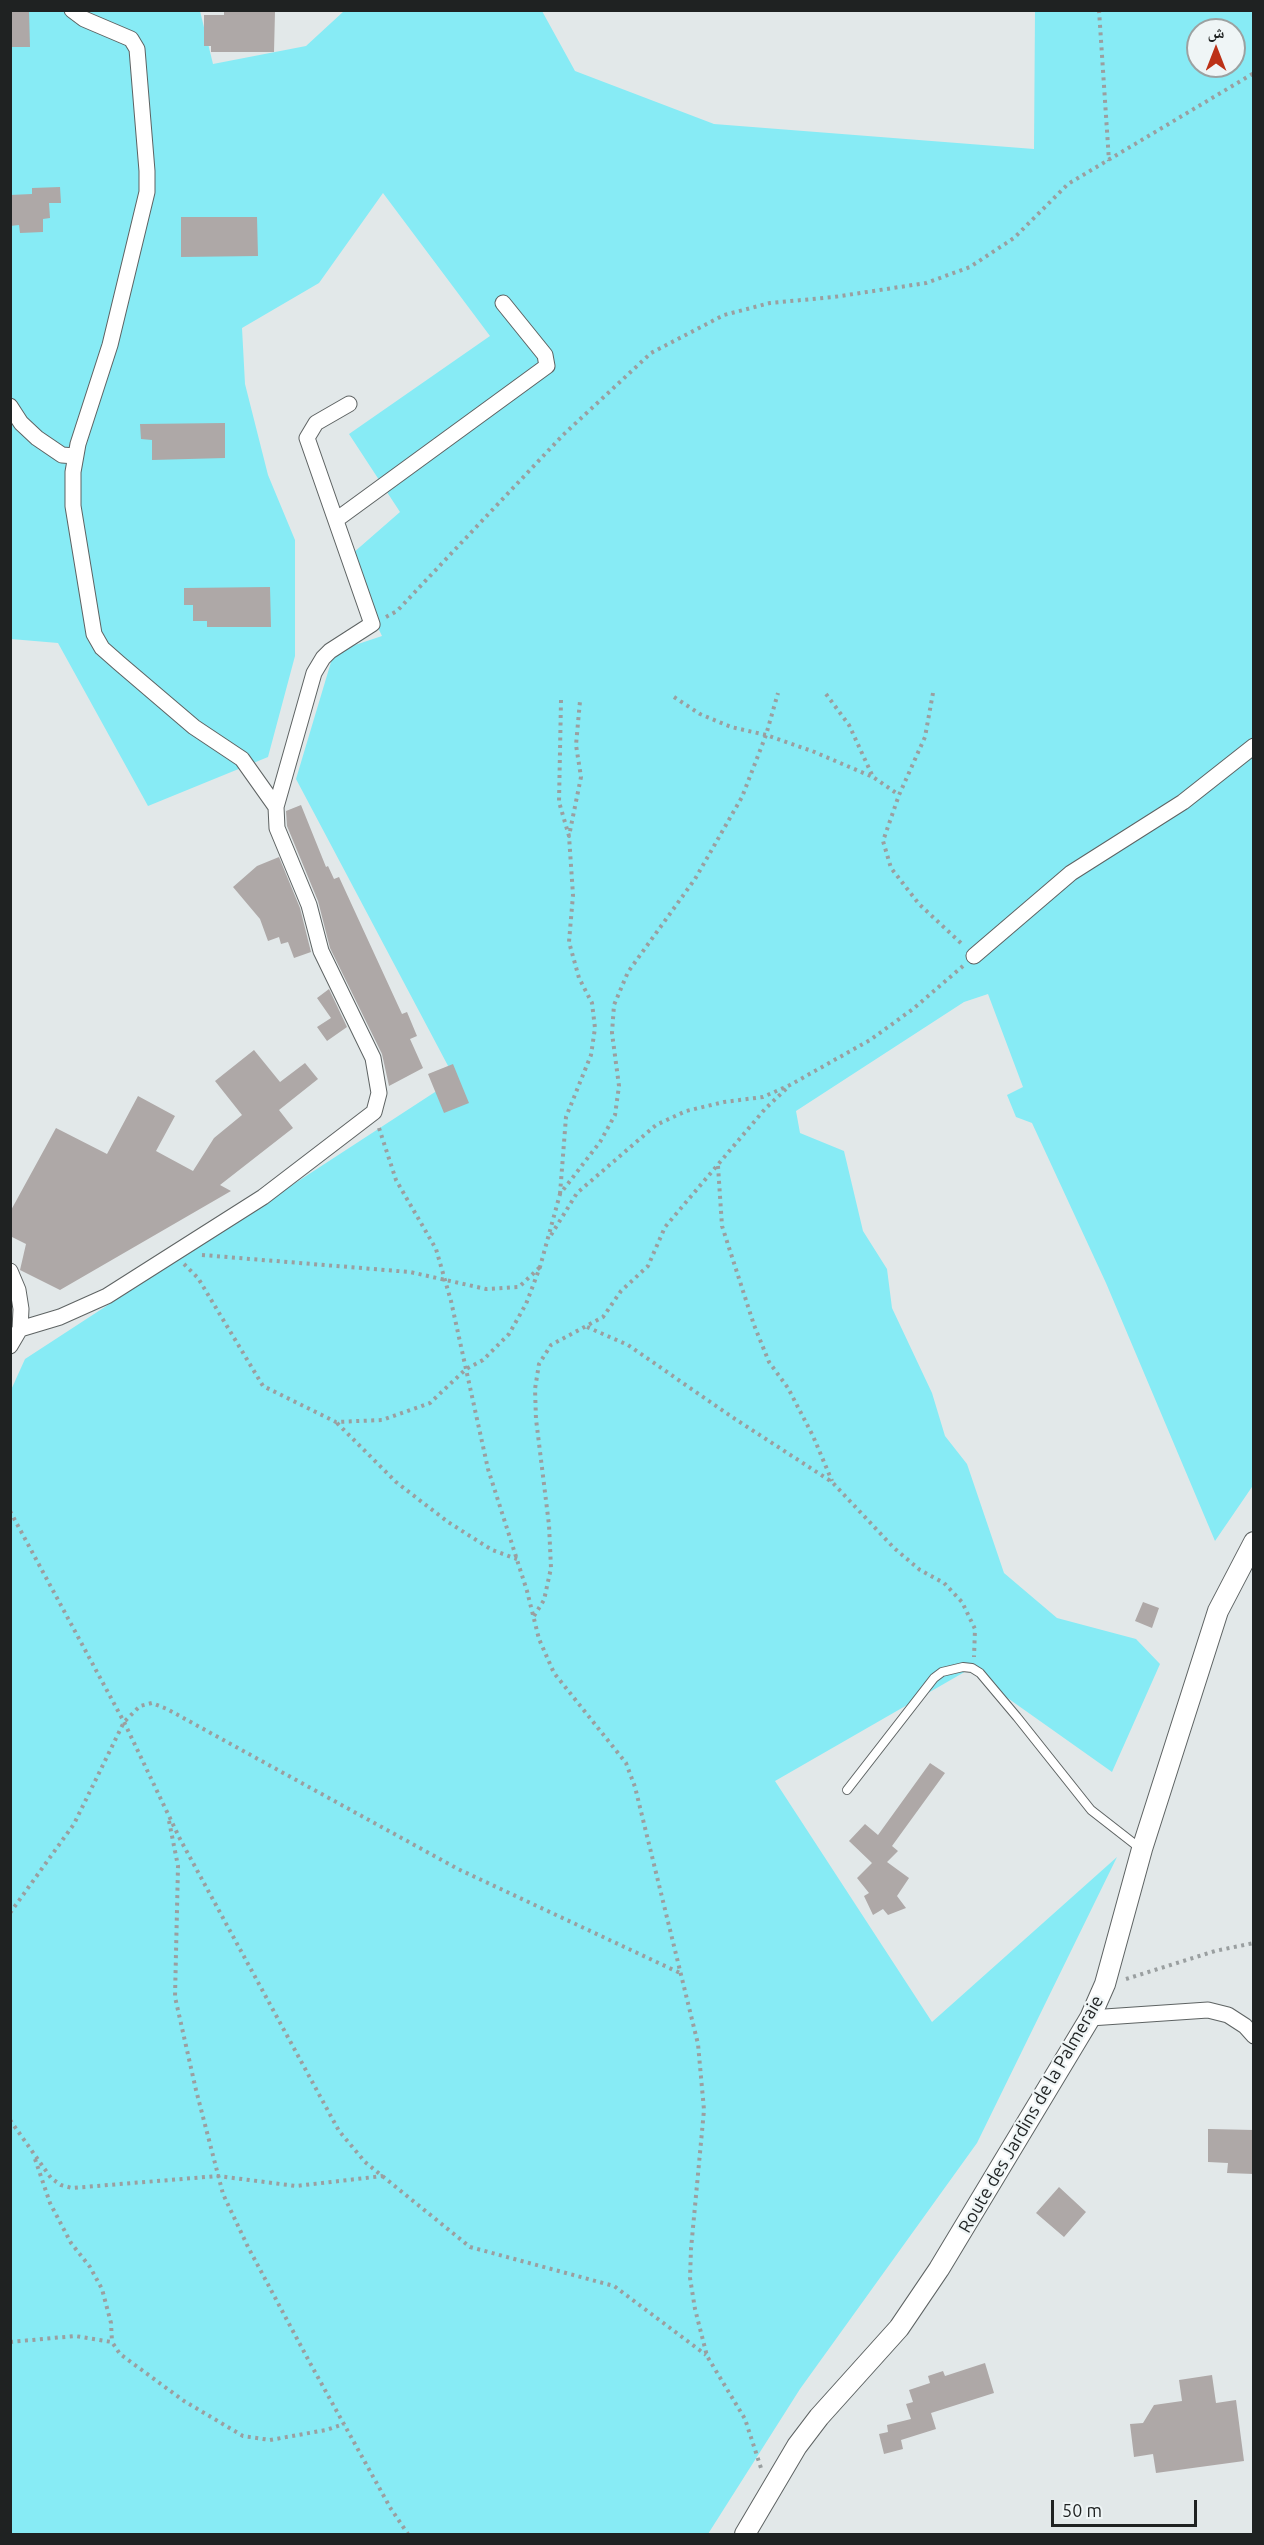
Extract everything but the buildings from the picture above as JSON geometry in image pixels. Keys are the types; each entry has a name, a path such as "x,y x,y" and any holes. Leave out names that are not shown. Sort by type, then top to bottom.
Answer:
{"street":[{"path":"72,10 84,19 131,39 137,49 147,171 147,192 110,345 75,456 73,506 94,634 102,648 194,727 242,759 276,807"},
{"path":"336,520 547,366 545,355 503,303"},
{"path":"20,1329 60,1317 107,1296 263,1197 374,1112 380,1093 373,1058 321,951 309,905 277,828 276,807 314,673 322,658 330,651 372,624 307,438 316,423 349,404"},
{"path":"10,406 21,423 37,438 62,455 75,456"},
{"path":"974,956 1071,873 1183,802 1254,746"},
{"path":"10,1271 18,1290 21,1309 20,1329 10,1346"},
{"name":"Route des Jardins de la Palmeraie","path":"745,2535 769,2492 819,2417 899,2328 939,2269 1090,2018 1105,1984 1142,1849 1218,1611 1254,1542"},
{"path":"1090,2018 1208,2010 1228,2015 1245,2026 1254,2036"}],"lane":[{"path":"847,1790 934,1678 942,1672 963,1667 972,1668 980,1673 1017,1717 1091,1810 1142,1849"}],"path":[{"path":"1099,10 1109,161"},
{"path":"372,624 397,611 563,435 651,353 724,315 770,303 834,297 926,283 970,267 1014,238 1068,184 1254,73"},
{"path":"560,1194 600,1142 615,1115 619,1086 612,1033 614,1005 628,972 695,879 742,797 766,735 778,693"},
{"path":"549,1239 578,1193 656,1125 686,1111 723,1102 763,1097 789,1086 870,1040 913,1009 974,956 919,904 891,868 883,841 899,795 925,737 933,693"},
{"path":"826,694 849,725 873,777"},
{"path":"674,697 700,714 731,727 766,735 873,777 899,795"},
{"path":"336,1422 382,1420 430,1403 466,1369 483,1360 509,1334 540,1268 560,1194 566,1117 591,1055 595,1028 592,1003 579,978 569,942 573,896 569,836 558,802 561,700"},
{"path":"569,836 580,777 576,745 580,701"},
{"path":"534,1617 544,1600 551,1568 549,1525 536,1419 535,1389 539,1364 551,1345 603,1317 621,1291 648,1266 665,1227 765,1109 789,1086"},
{"path":"374,1112 396,1180 436,1249 488,1469 517,1559 539,1639 554,1673 626,1763 635,1787 698,2044 704,2110 690,2249 690,2278 695,2308 707,2356 745,2419 769,2492"},
{"path":"718,1166 722,1226 754,1325 769,1362 788,1388 813,1436 832,1482"},
{"path":"174,1253 410,1272 486,1289 519,1287 540,1268"},
{"path":"174,1253 198,1278 263,1386 336,1422 396,1482 448,1522 492,1550 517,1559"},
{"path":"586,1326 628,1345 832,1482 894,1548 920,1570 944,1582 962,1602 975,1629 972,1668"},
{"path":"10,1510 124,1722 167,1813 339,2131 365,2162 470,2247 614,2286 707,2356"},
{"path":"10,1913 74,1824 124,1722 140,1706 152,1703 167,1709 458,1869 680,1973"},
{"path":"167,1813 178,1866 175,1997 195,2090 223,2194 248,2247 344,2424 391,2510 408,2535"},
{"path":"1105,1984 1151,1974 1215,1951 1254,1943"},
{"path":"10,2120 51,2178 61,2185 72,2188 218,2176 296,2186 383,2176"},
{"path":"33,2152 50,2203 71,2243 90,2267 102,2289 111,2323 112,2342 120,2355 184,2402 243,2436 270,2440 326,2430 344,2424"},
{"path":"10,2342 75,2337 112,2342"}],"shaded area":[{"path":"11,11 200,11 213,64 306,46 344,11 542,11 575,71 714,124 1034,149 1035,11 1253,11 1254,1484 1215,1541 1106,1283 1032,1123 1016,1117 1007,1095 1023,1087 988,994 964,1002 796,1111 800,1133 844,1151 863,1231 887,1269 892,1308 932,1393 945,1436 967,1464 1004,1573 1057,1618 1136,1639 1160,1664 1112,1772 968,1670 775,1781 932,2022 1117,1857 977,2143 800,2389 708,2534 11,2534 11,1390 25,1359 455,1079 296,779 334,652 382,636 345,560 400,512 349,434 490,336 383,193 319,283 242,328 245,384 268,475 295,540 295,656 268,757 148,806 58,643 11,639"}]}
